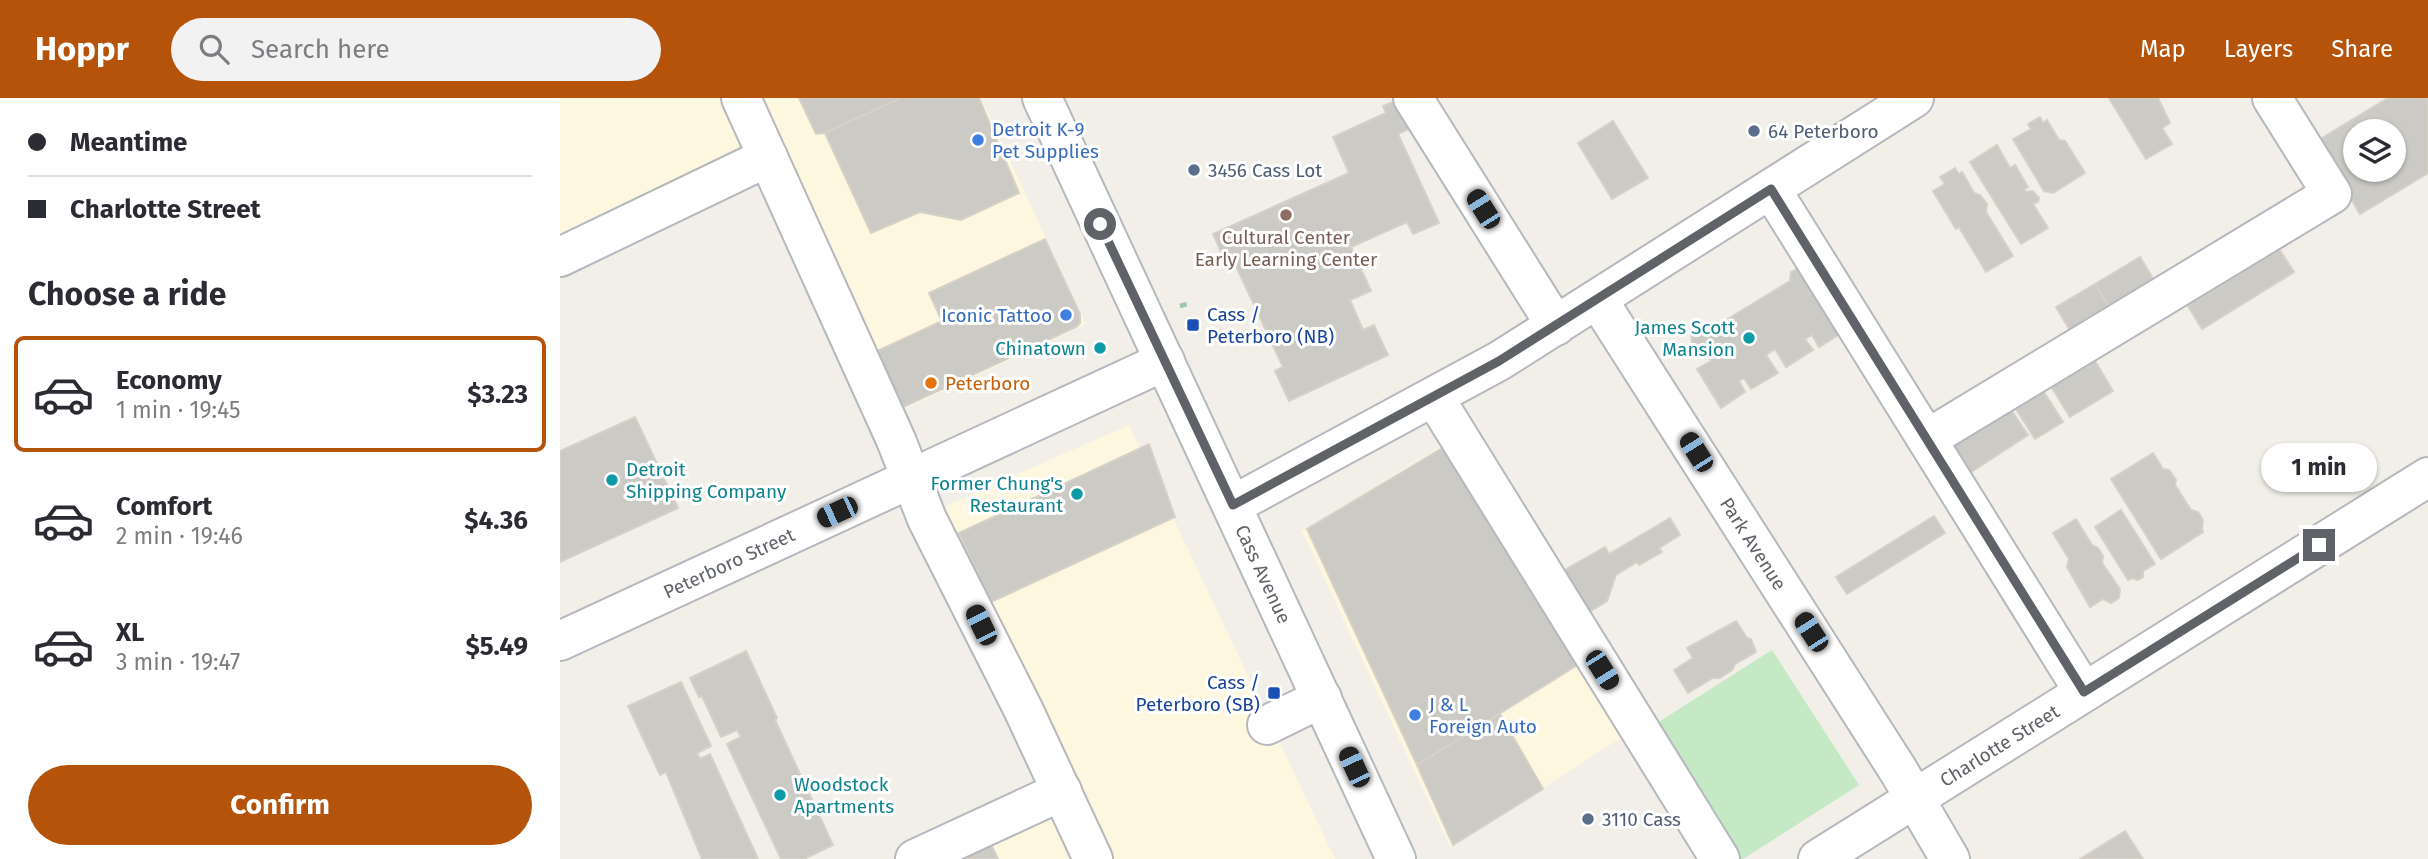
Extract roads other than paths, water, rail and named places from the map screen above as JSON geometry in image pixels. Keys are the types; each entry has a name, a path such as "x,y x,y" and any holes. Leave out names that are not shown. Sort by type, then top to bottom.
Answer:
{"street":[{"path":"741,98 912,477 926,519 1023,709 1093,859"},
{"name":"Cass Avenue","path":"1042,98 1396,859"},
{"path":"1413,98 1556,326"},
{"path":"1233,505 1499,361 1914,98"},
{"path":"1927,439 2332,194 2272,98"},
{"path":"560,257 768,157"},
{"path":"1771,189 2084,692"},
{"name":"Park Avenue","path":"1598,300 1891,758 1950,859"},
{"name":"Peterboro Street","path":"560,640 1165,362"},
{"path":"1434,397 1720,859"},
{"name":"Charlotte Street","path":"1818,859 2084,692 2424,488"},
{"path":"1267,725 1322,698"},
{"path":"915,859 1062,792"}],"place":[{"name":"64 Peterboro","path":"1754,131"},
{"name":"Detroit K-9 Pet Supplies","path":"978,140"},
{"name":"3456 Cass Lot","path":"1194,170"},
{"name":"Cultural Center Early Learning Center","path":"1286,215"},
{"name":"Iconic Tattoo","path":"1066,315"},
{"name":"Cass / Peterboro (NB)","path":"1193,325"},
{"name":"James Scott Mansion","path":"1749,338"},
{"name":"Chinatown","path":"1100,348"},
{"name":"Peterboro","path":"931,383"},
{"name":"Detroit Shipping Company","path":"612,480"},
{"name":"Former Chung's Restaurant","path":"1077,494"},
{"name":"Cass / Peterboro (SB)","path":"1274,693"},
{"name":"J & L Foreign Auto","path":"1415,715"},
{"name":"Woodstock Apartments","path":"780,795"},
{"name":"3110 Cass","path":"1588,819"}]}
